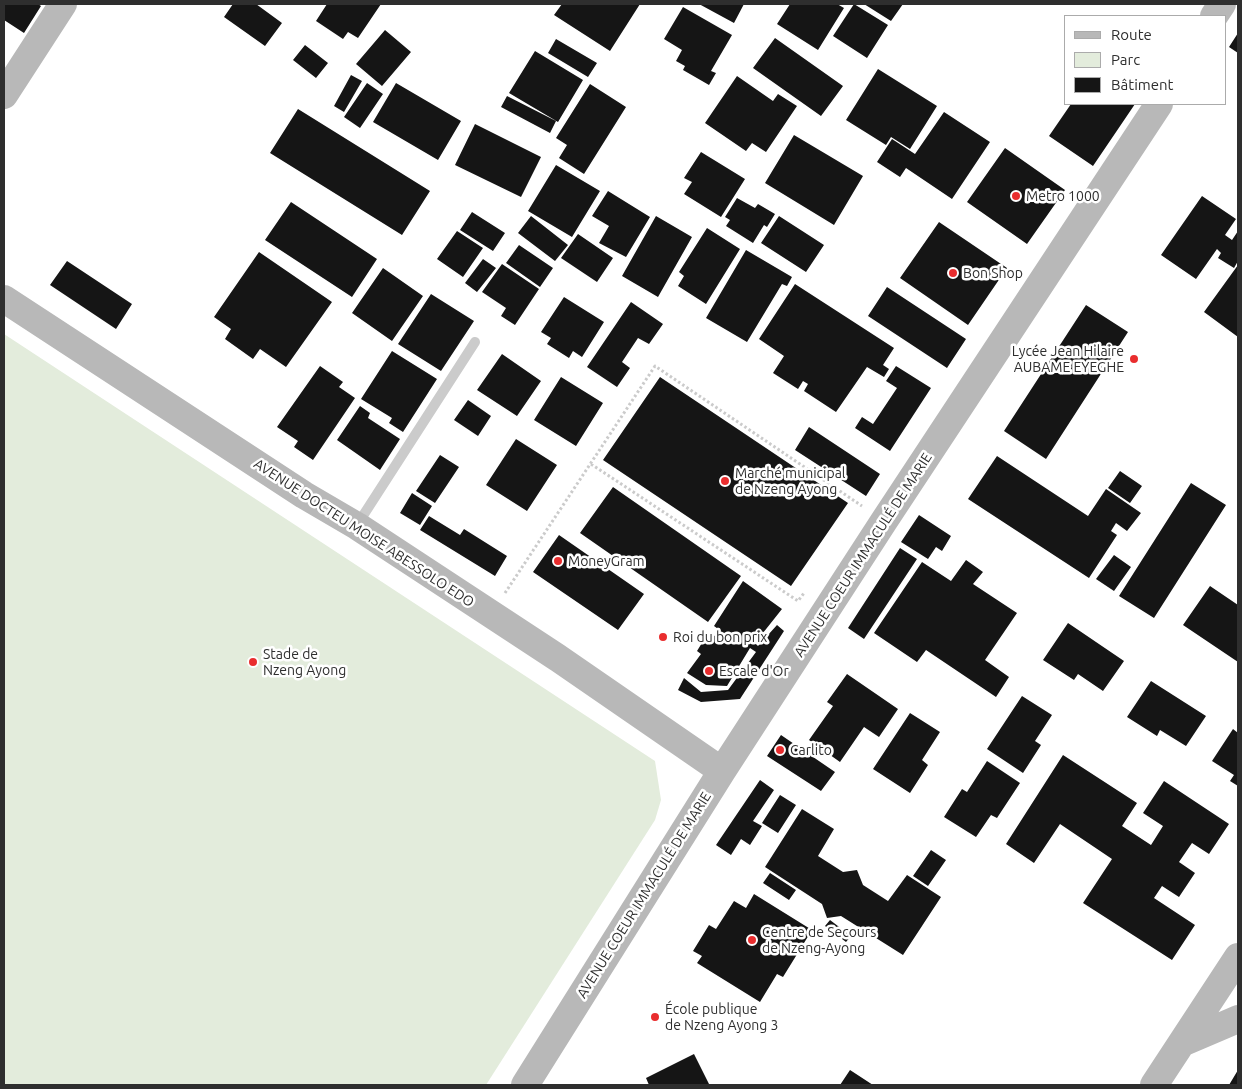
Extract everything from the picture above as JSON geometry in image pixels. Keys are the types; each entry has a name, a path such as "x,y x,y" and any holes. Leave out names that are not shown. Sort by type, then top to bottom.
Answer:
{"main road":[{"path":"4,95 63,4"},
{"path":"1215,15 1222,4"},
{"name":"AVENUE COEUR IMMACULÉ DE MARIE","path":"525,1085 722,771 1158,105"},
{"name":"AVENUE DOCTEU MOISE ABESSOLO EDO","path":"4,299 558,658 722,771"},
{"path":"1154,1085 1238,957"},
{"path":"1182,1043 1238,1019"}],"lane":[{"path":"357,526 476,342"}],"path":[{"path":"491,614 655,366 884,521"},
{"path":"590,464 798,601 808,585"},
{"path":"856,513 861,505"}],"green space":[{"name":"Stade de Nzeng Ayong","path":"4,334 655,761 661,800 655,820 486,1085 4,1085"}],"building":[{"path":"4,4 38,4 41,6 24,33 4,20"},
{"path":"233,4 256,4 282,23 265,46 224,17"},
{"path":"327,4 381,4 358,38 348,32 343,39 316,21"},
{"path":"562,4 640,4 610,51 554,15"},
{"path":"699,4 744,4 734,23"},
{"path":"790,4 837,4 844,8 818,50 777,24"},
{"path":"854,4 888,25 867,58 833,36"},
{"path":"864,4 903,4 891,21"},
{"path":"683,7 732,35 711,71 716,73 709,85 683,70 685,66 676,61 682,50 664,39"},
{"path":"385,30 411,52 382,86 356,64"},
{"path":"1238,33 1238,53 1229,47"},
{"path":"775,38 843,86 821,116 753,68"},
{"path":"556,39 597,63 588,77 548,53"},
{"path":"305,45 328,63 316,78 293,60"},
{"path":"535,51 583,80 558,122 509,93"},
{"path":"878,69 937,106 910,149 891,137 886,145 846,120"},
{"path":"351,75 362,81 344,112 334,106"},
{"path":"737,76 773,101 778,94 797,106 766,152 752,143 746,151 705,123"},
{"path":"367,83 383,94 360,128 344,117"},
{"path":"396,83 461,121 438,160 373,122"},
{"path":"590,84 626,107 584,174 559,158 567,145 556,138"},
{"path":"507,96 556,121 550,133 501,107"},
{"path":"1070,105 1134,105 1093,166 1049,136"},
{"path":"298,109 430,191 402,235 270,153"},
{"path":"944,112 990,142 952,199 906,168 900,177 877,162 892,139 915,154"},
{"path":"475,124 541,157 521,197 455,165"},
{"path":"794,135 863,176 834,225 765,183"},
{"name":"Metro 1000","path":"1005,148 1065,190 1027,244 967,202"},
{"path":"701,152 745,179 721,217 684,194 692,182 684,178"},
{"path":"556,165 600,191 572,237 528,211"},
{"path":"608,191 650,217 626,257 599,243 609,226 592,216"},
{"path":"1202,196 1236,219 1225,235 1232,240 1238,231 1238,261 1234,268 1218,258 1221,253 1217,249 1196,279 1161,255"},
{"path":"737,198 755,208 758,204 775,214 767,227 764,225 753,243 726,226 730,220 725,217"},
{"path":"291,202 377,259 352,297 265,240"},
{"path":"472,212 505,233 493,251 460,230"},
{"path":"531,216 568,245 555,261 518,233"},
{"path":"656,216 692,237 658,297 622,276"},
{"path":"779,216 824,245 806,272 761,243"},
{"name":"Bon Shop","path":"939,222 1007,268 968,325 900,278"},
{"path":"707,228 740,249 706,304 678,286 684,276 679,272"},
{"path":"457,231 483,248 463,277 437,259"},
{"path":"578,234 613,258 597,282 561,258"},
{"path":"519,245 553,268 540,287 506,263"},
{"path":"746,250 792,277 787,286 782,284 747,342 706,318"},
{"path":"259,252 332,302 286,367 260,349 253,359 225,339 231,329 214,317"},
{"path":"483,259 496,268 477,292 465,283"},
{"path":"67,261 132,304 116,329 50,285"},
{"path":"502,264 539,289 515,325 501,316 506,308 482,292"},
{"path":"1238,265 1238,337 1204,312"},
{"path":"383,268 423,296 392,341 352,313"},
{"path":"795,284 894,348 883,365 889,369 884,377 867,367 836,412 804,391 808,384 803,381 798,389 773,373 784,356 759,339"},
{"path":"887,287 966,339 947,368 868,316"},
{"path":"431,294 474,321 441,371 398,344"},
{"path":"564,297 604,322 582,357 573,351 569,358 547,344 551,338 541,332"},
{"path":"631,302 663,324 649,344 638,338 622,362 630,368 617,387 587,367"},
{"path":"1086,305 1128,332 1046,459 1004,431"},
{"path":"392,351 437,379 403,432 389,423 392,418 361,399"},
{"path":"502,354 541,381 517,416 477,390"},
{"path":"320,366 343,382 339,387 355,398 313,460 294,447 298,441 277,427"},
{"path":"896,366 931,388 890,451 855,428 862,417 873,424 897,388 886,381"},
{"path":"561,377 603,403 576,446 534,420"},
{"name":"Marché municipal de Nzeng Ayong","path":"660,377 848,503 791,586 603,460"},
{"path":"468,400 491,416 478,436 454,420"},
{"path":"360,406 370,413 368,418 400,439 380,470 337,440"},
{"path":"809,427 880,474 866,496 795,450"},
{"path":"516,439 557,465 527,511 486,485"},
{"path":"440,455 459,467 435,503 416,491"},
{"path":"997,456 1088,516 1106,489 1141,513 1127,531 1116,523 1111,531 1117,535 1089,578 968,499"},
{"path":"1120,471 1142,486 1130,503 1108,488"},
{"path":"1191,483 1226,505 1154,618 1119,596"},
{"path":"613,487 741,576 708,622 580,533"},
{"path":"412,493 432,506 420,525 400,513"},
{"path":"919,515 951,536 942,551 936,547 928,559 901,542"},
{"path":"429,516 460,535 464,529 507,556 495,576 420,530"},
{"path":"559,535 644,594 618,630 533,572"},
{"path":"900,548 917,559 864,639 848,628"},
{"path":"1114,555 1131,567 1114,591 1096,579"},
{"path":"966,560 983,572 973,584 1017,613 985,660 1009,677 996,697 926,650 917,662 874,633 922,562 951,581"},
{"path":"743,581 782,609 755,643 758,646 777,625 784,631 740,699 701,702 678,690 684,678 701,692 728,690 756,652 750,648 727,686 706,685 687,673 701,654 697,651 708,633 715,636 721,631 714,626"},
{"path":"1210,586 1238,605 1238,662 1183,625"},
{"path":"1068,623 1124,661 1103,691 1078,674 1074,680 1043,660"},
{"path":"847,674 898,709 879,737 864,727 840,762 809,740 833,706 827,702"},
{"path":"1151,681 1206,716 1186,746 1160,730 1157,736 1127,717"},
{"path":"1022,696 1052,715 1035,741 1041,745 1023,773 987,749"},
{"path":"910,713 940,732 922,760 928,765 910,793 873,769"},
{"path":"1233,729 1238,733 1238,786 1230,781 1234,775 1212,761"},
{"path":"781,735 835,772 821,791 767,756"},
{"path":"1063,755 1137,803 1122,826 1151,845 1163,826 1143,813 1164,781 1229,824 1209,854 1192,843 1179,862 1195,873 1179,897 1162,886 1154,898 1195,925 1172,960 1083,903 1112,859 1060,824 1034,863 1006,844"},
{"path":"987,761 1020,783 997,818 991,815 976,837 944,817 962,789 967,792"},
{"path":"760,780 774,790 753,821 762,826 750,845 741,839 731,855 716,845"},
{"path":"780,795 796,805 778,833 762,823"},
{"path":"802,809 834,829 818,856 843,872 857,870 863,885 888,901 907,875 941,897 903,955 841,916 827,918 822,904 765,867"},
{"path":"931,850 946,860 928,886 913,876"},
{"path":"770,873 796,890 789,900 763,883"},
{"name":"Centre de Secours de Nzeng-Ayong","path":"754,894 812,930 783,977 777,974 760,1002 697,963 702,956 693,951 709,925 716,929 734,901 746,908"},
{"path":"830,920 851,936 846,942 825,926"},
{"path":"694,1054 709,1084 649,1085 646,1078"},
{"path":"850,1070 873,1085 840,1085"},
{"path":"1238,1070 1238,1085 1229,1085"}],"place":[{"name":"Metro 1000","path":"1016,196"},
{"name":"Bon Shop","path":"953,273"},
{"name":"Lycée Jean Hilaire AUBAME EYEGHE","path":"1134,359"},
{"name":"Marché municipal de Nzeng Ayong","path":"725,481"},
{"name":"MoneyGram","path":"558,561"},
{"name":"Roi du bon prix","path":"663,637"},
{"name":"Stade de Nzeng Ayong","path":"253,662"},
{"name":"Escale d'Or","path":"709,671"},
{"name":"Carlito","path":"780,750"},
{"name":"Centre de Secours de Nzeng-Ayong","path":"752,940"},
{"name":"École publique de Nzeng Ayong 3","path":"655,1017"}]}
